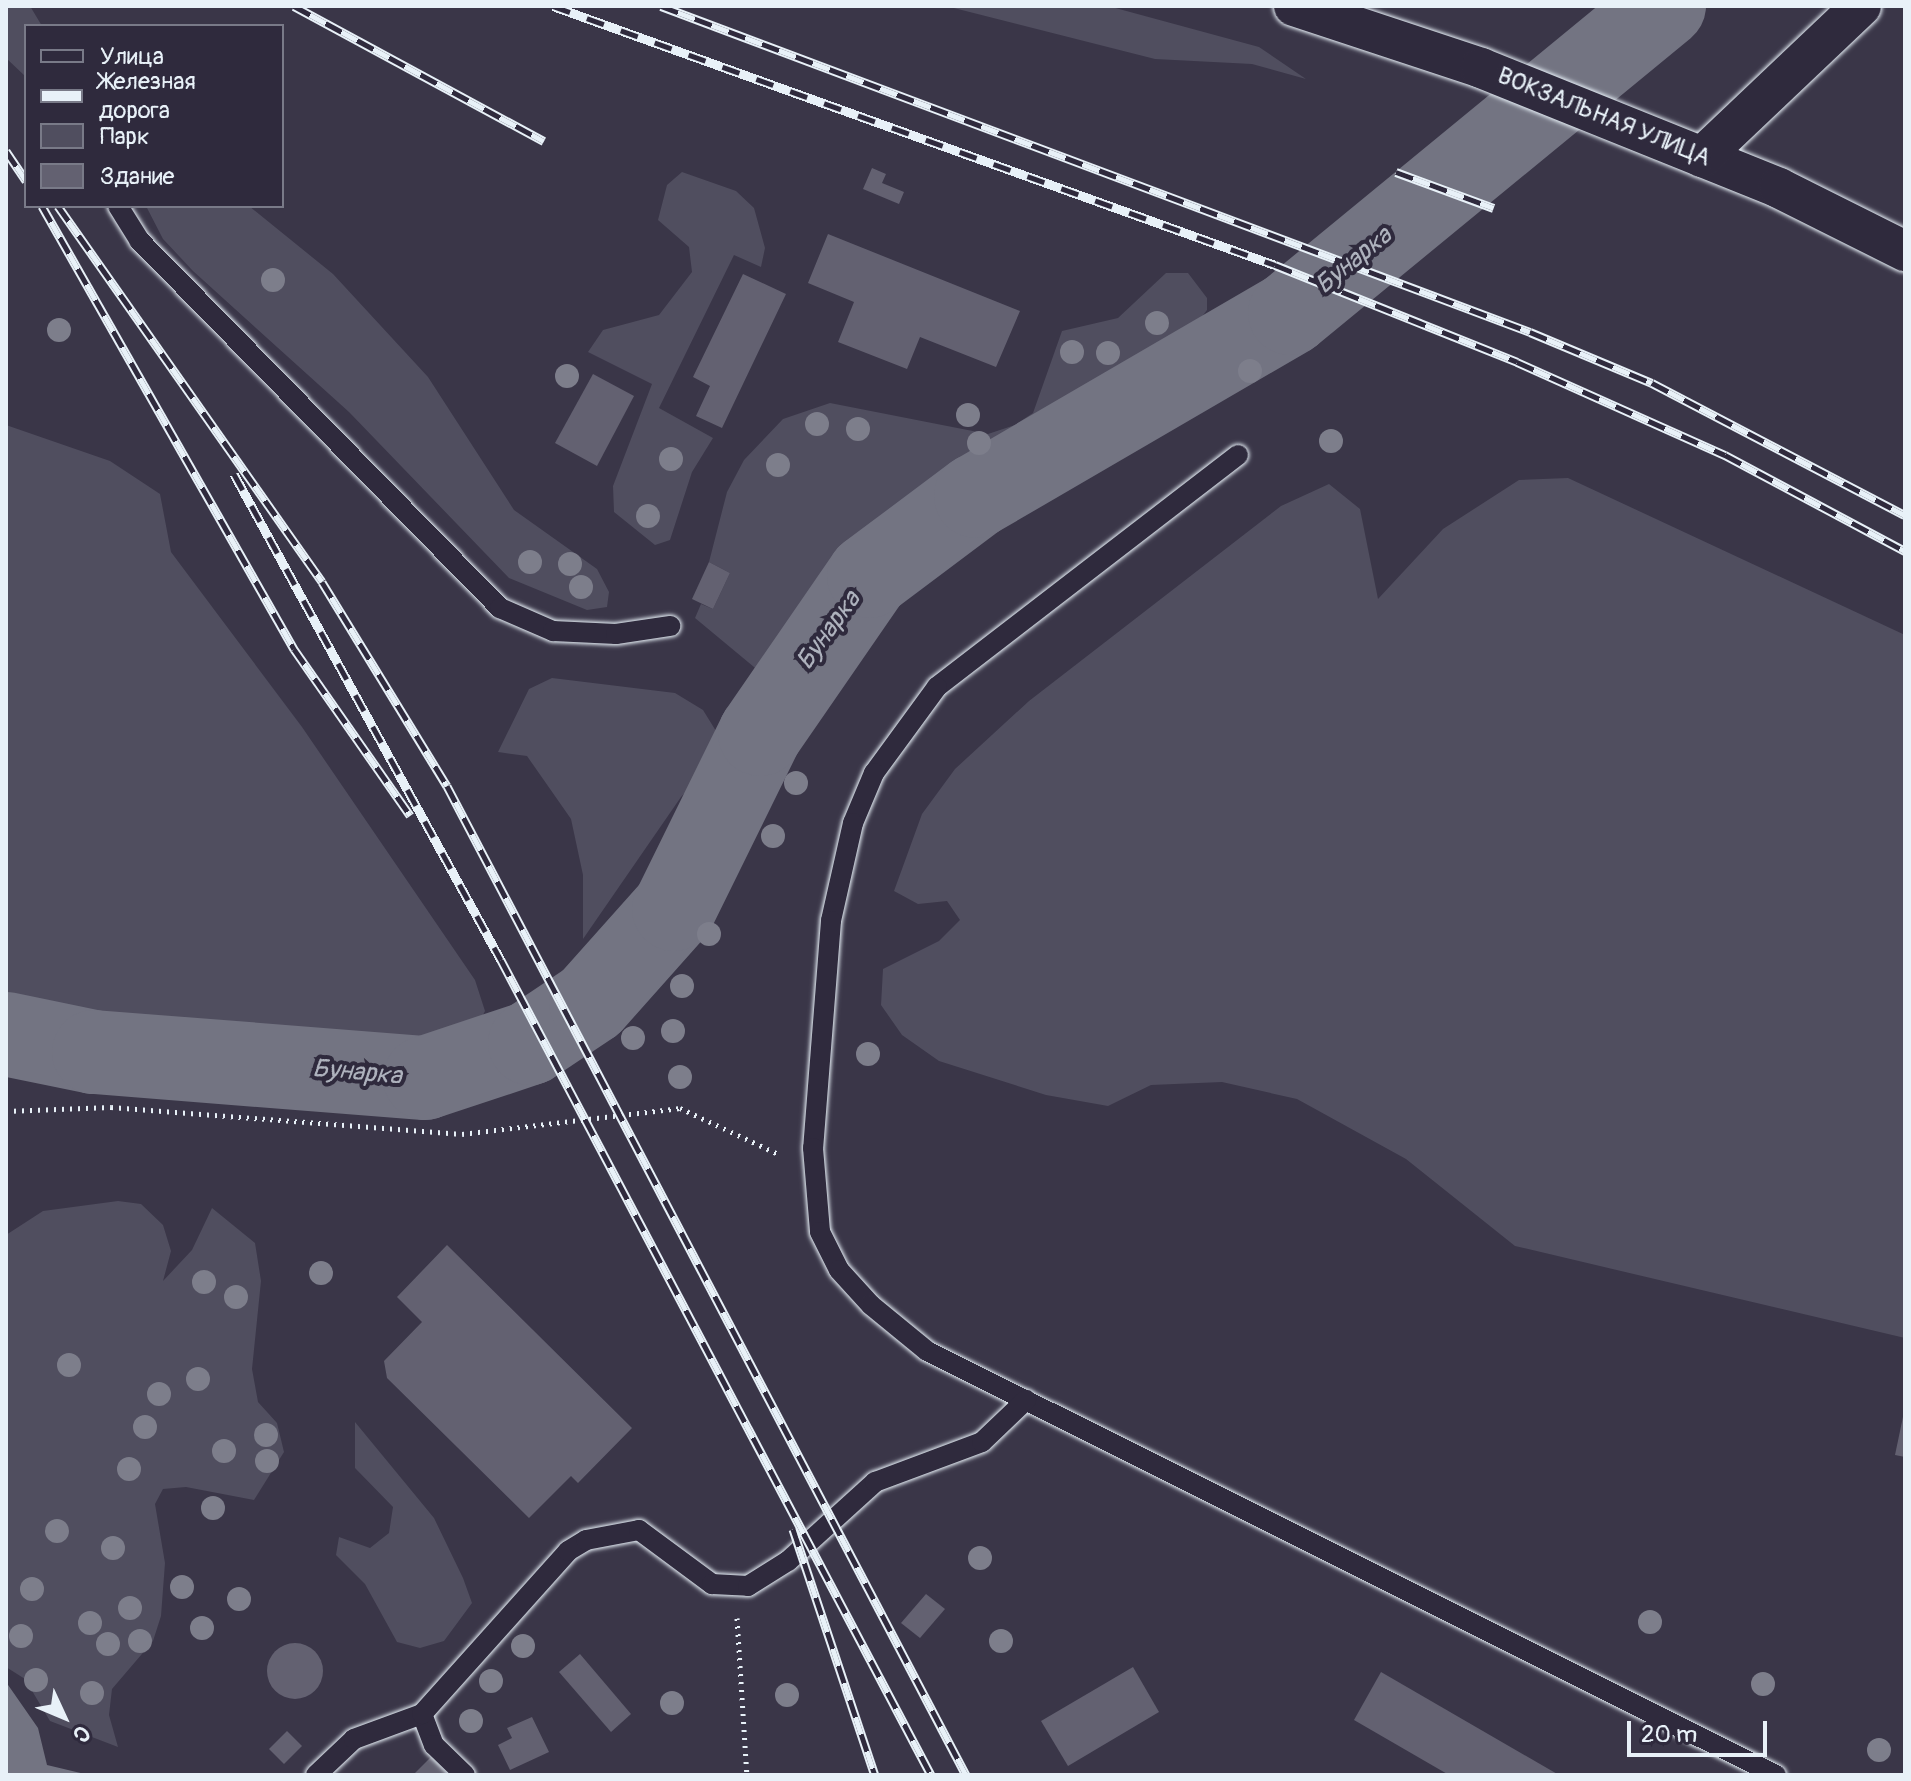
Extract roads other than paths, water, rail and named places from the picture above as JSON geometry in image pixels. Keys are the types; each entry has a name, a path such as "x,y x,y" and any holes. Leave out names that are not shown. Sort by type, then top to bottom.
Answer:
{"street":[{"name":"ВОКЗАЛЬНАЯ УЛИЦА","path":"1294,6 1481,68 1625,129 1702,157 1905,251"},
{"path":"1702,157 1861,6"}],"lane":[{"path":"119,208 139,240 500,608 525,624 566,632 670,626"},
{"path":"1238,455 937,687 874,773 853,823 831,921 813,1175 820,1232 839,1270 871,1305 927,1351 1776,1775"},
{"path":"316,1775 354,1739 422,1714 568,1551 606,1532 655,1536 698,1575 730,1590 768,1577 875,1482 982,1442 1026,1400"},
{"path":"422,1714 434,1745 465,1775"}],"water":[{"path":"6,1682 38,1728 47,1765 89,1775 6,1775"}],"waterway":[{"name":"Бунарка","path":"6,1034 94,1052 425,1078 530,1043 591,1002 674,909 760,734 869,576 976,496 1290,313 1664,6"}],"railway":[{"path":"294,6 544,141"},
{"path":"553,6 1275,265 1517,362 1725,455 1905,551"},
{"path":"661,6 1530,332 1652,383 1905,515"},
{"path":"6,151 24,178"},
{"path":"1396,172 1494,208"},
{"path":"43,208 294,649 410,815"},
{"path":"59,208 322,582 447,786 966,1775"},
{"path":"234,474 501,960 931,1775"},
{"path":"793,1529 875,1775"}]}
